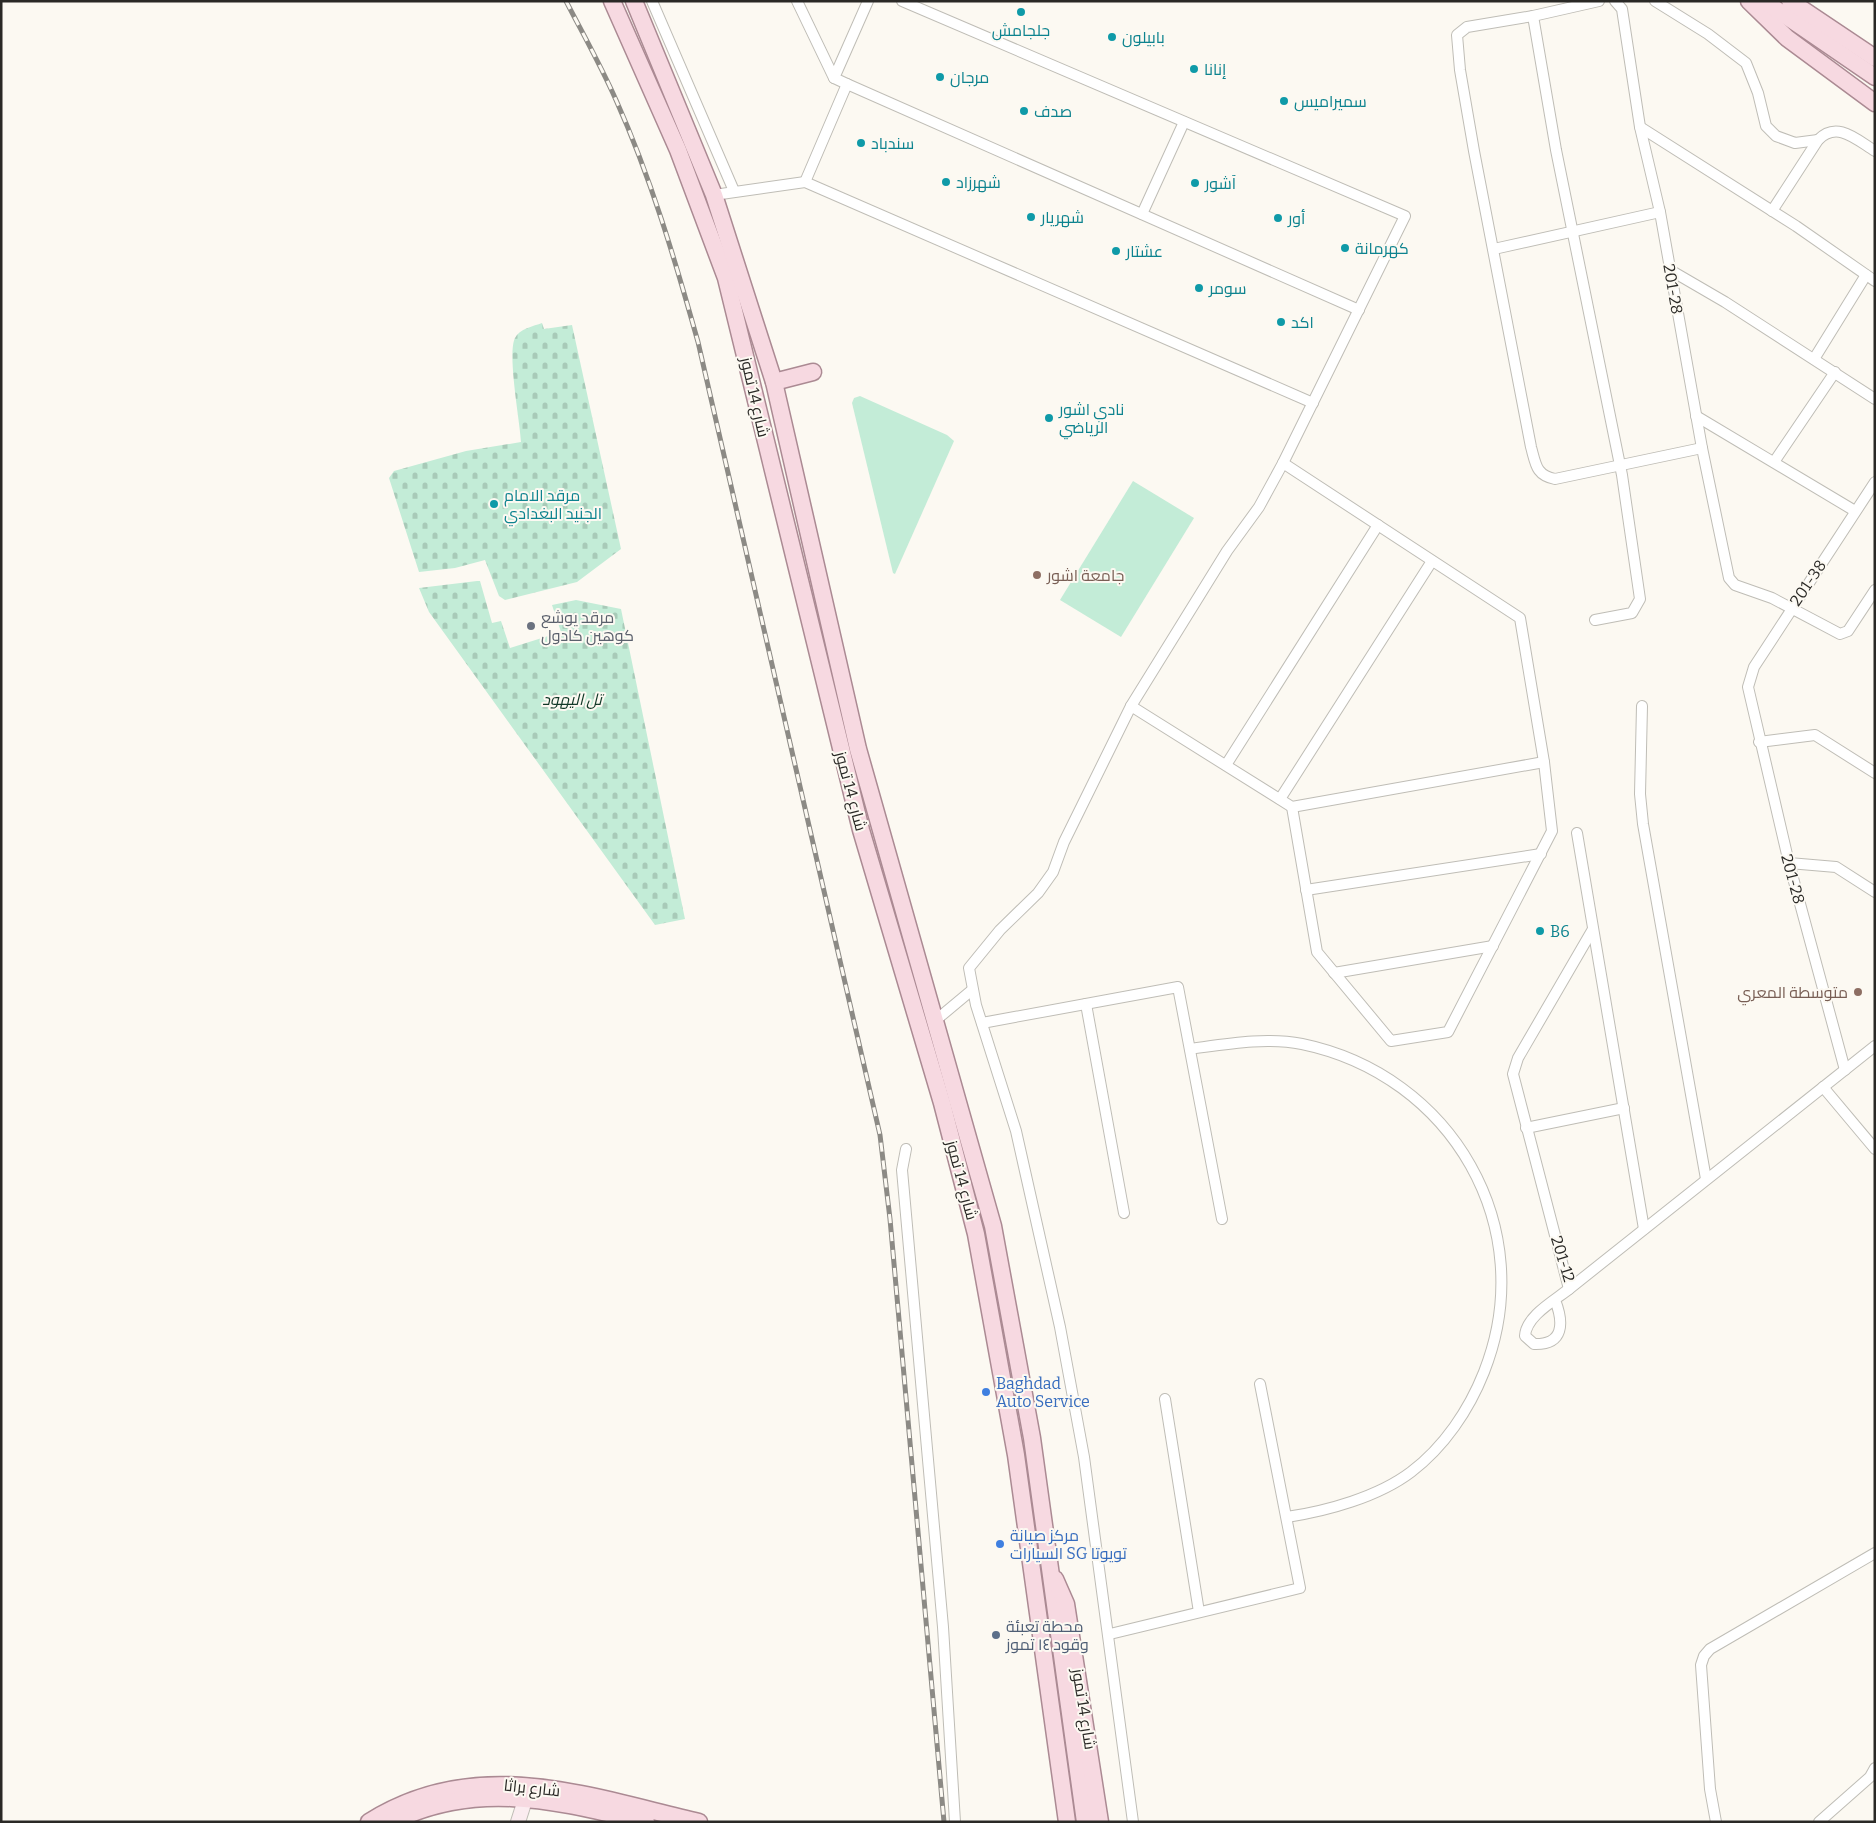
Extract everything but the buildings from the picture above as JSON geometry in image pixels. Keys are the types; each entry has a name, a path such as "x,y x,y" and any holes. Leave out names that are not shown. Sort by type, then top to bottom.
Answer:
{"main road":[{"name":"شارع 14 تموز","path":"612,1 692,185 713,240 736,316 860,830 940,1096 976,1234 1016,1454 1041,1572 1058,1583 1066,1604 1100,1822"},
{"name":"شارع 14 تموز","path":"634,1 714,195 774,382 858,749 982,1182 1003,1272 1033,1444 1044,1594"},
{"path":"1749,1 1787,38 1875,103"},
{"path":"1764,1 1875,77"},
{"path":"1790,1 1875,58"},
{"path":"1804,11 1875,44"},
{"path":"774,382 813,372"},
{"path":"1041,1572 1027,1595 1058,1822"},
{"path":"1044,1594 1067,1822"},
{"path":"1044,1594 1085,1822"},
{"name":"شارع براثا","path":"369,1822 399,1805 436,1793 465,1787 514,1784 563,1791 700,1822"},
{"name":"شارع براثا","path":"392,1822 437,1806 477,1797 526,1797 646,1822"}],"street":[{"path":"652,1 734,191"},
{"path":"797,1 834,78 1359,310"},
{"path":"834,78 868,1"},
{"path":"902,1 1405,216 1283,463 1259,507 1227,551 1131,706 1064,842 1052,872 1038,893 1000,930 969,968 972,990 1016,1131 1060,1327 1084,1457 1110,1634 1133,1822"},
{"path":"1599,1 1533,16 1467,27 1457,36 1460,70 1537,470 1545,476 1555,479 1702,448"},
{"name":"201-28","path":"1615,1 1622,8 1640,127 1660,212 1702,448 1729,578 1735,585 1790,608"},
{"path":"1655,1 1708,34 1746,63 1758,93 1766,126 1776,136 1795,143 1818,140"},
{"path":"1533,16 1619,464 1640,598 1632,612 1594,620"},
{"path":"805,182 847,84"},
{"path":"1142,214 1184,122"},
{"path":"1640,127 1772,211 1870,278 1814,359"},
{"path":"1772,211 1818,140 1830,132 1841,131 1875,151"},
{"path":"714,195 805,182 1313,404"},
{"path":"1494,249 1660,212"},
{"path":"1670,270 1700,286 1875,398"},
{"path":"1774,462 1835,372"},
{"path":"1696,416 1856,511"},
{"path":"1283,463 1520,618 1544,762 1552,832 1448,1032 1391,1041 1317,952 1292,807"},
{"name":"201-38","path":"1748,687 1754,667 1790,608 1875,482"},
{"path":"1226,765 1378,525"},
{"path":"1280,799 1432,561"},
{"path":"1790,608 1843,634 1848,632 1875,590"},
{"name":"201-28","path":"1748,687 1759,742 1789,863 1845,1070"},
{"path":"1131,706 1292,807 1544,762"},
{"path":"1642,706 1640,794 1643,824 1706,1179"},
{"path":"1759,742 1815,736 1875,773"},
{"path":"1577,833 1644,1229"},
{"path":"1306,890 1541,854"},
{"path":"1789,863 1836,867 1875,892"},
{"name":"201-12","path":"1593,929 1514,1066 1514,1081 1570,1290 1706,1179 1875,1046"},
{"path":"1334,973 1493,946"},
{"path":"982,1023 1178,987 1222,1219"},
{"path":"936,1020 972,990"},
{"path":"1086,1004 1124,1213"},
{"path":"1190,1049 1250,1040 1300,1044 1349,1058 1394,1081 1433,1114 1464,1153 1487,1199 1500,1248 1502,1298 1493,1348 1475,1395 1447,1437 1411,1472 1376,1491 1322,1512 1288,1516"},
{"path":"1822,1087 1875,1149"},
{"path":"1526,1128 1624,1108"},
{"path":"906,1149 902,1170 943,1628 955,1822"},
{"path":"1555,1300 1570,1290"},
{"path":"1110,1634 1300,1588 1288,1516 1260,1384"},
{"path":"1164,1399 1199,1612"},
{"path":"1716,1822 1710,1789 1703,1702 1701,1664 1704,1656 1710,1649 1875,1553"},
{"path":"1819,1822 1870,1777 1875,1768"},
{"path":"518,1822 526,1797"}],"green space":[{"path":"542,323 544,329 572,325 621,549 577,582 505,600 499,596 485,560 455,568 419,572 389,478 394,471 466,451 521,442 513,372 513,346 515,338 520,332"},
{"path":"860,396 947,435 954,441 895,574 893,573 852,403 854,398"},
{"path":"1133,481 1194,518 1121,637 1060,600"},
{"name":"تل اليهود","path":"480,581 492,623 501,621 510,648 561,632 552,605 576,600 621,609 685,919 655,925 429,612 419,588"}],"railway":[{"path":"566,1 598,62 629,129 671,250 698,342 880,1135 890,1219 944,1822"}],"place":[{"name":"جلجامش","path":"1021,12"},
{"name":"بابيلون","path":"1112,37"},
{"name":"إنانا","path":"1194,69"},
{"name":"مرجان","path":"940,77"},
{"name":"سميراميس","path":"1284,101"},
{"name":"صدف","path":"1024,111"},
{"name":"سندباد","path":"861,143"},
{"name":"شهرزاد","path":"946,182"},
{"name":"آشور","path":"1195,183"},
{"name":"شهريار","path":"1031,217"},
{"name":"أور","path":"1278,218"},
{"name":"كهرمانة","path":"1345,248"},
{"name":"عشتار","path":"1116,251"},
{"name":"سومر","path":"1199,288"},
{"name":"اكد","path":"1281,322"},
{"name":"نادي اشور الرياضي","path":"1049,418"},
{"name":"مرقد الامام الجنيد البغدادي","path":"494,504"},
{"name":"جامعة اشور","path":"1037,575"},
{"name":"مرقد يوشع كوهين كادول","path":"531,626"},
{"name":"B6","path":"1540,931"},
{"name":"متوسطة المعري","path":"1858,992"},
{"name":"Baghdad Auto Service","path":"986,1392"},
{"name":"مركز صيانة السيارات SG تويوتا","path":"1000,1544"},
{"name":"محطة تعبئة وقود ١٤ تموز","path":"996,1635"}]}
